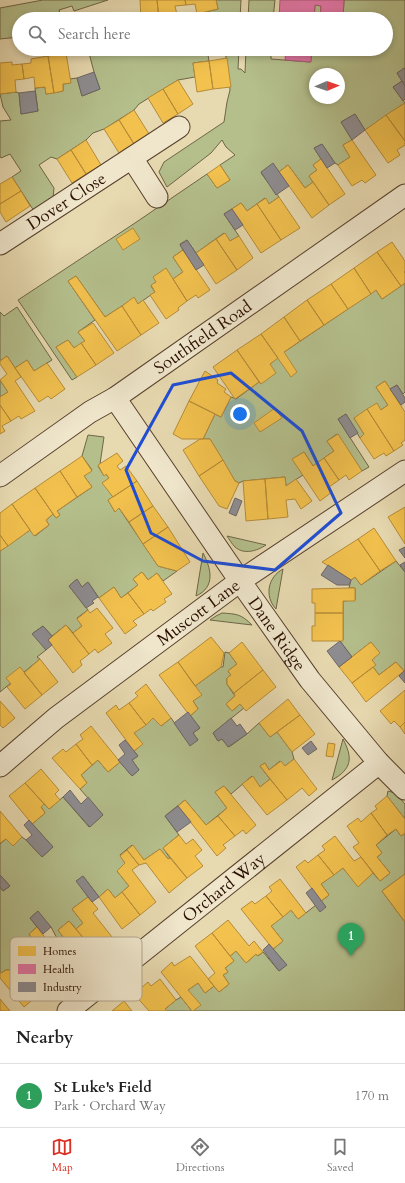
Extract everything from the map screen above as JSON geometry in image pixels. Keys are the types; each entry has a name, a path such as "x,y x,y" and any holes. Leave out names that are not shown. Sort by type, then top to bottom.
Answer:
{"street":[{"name":"Dover Close","path":"0,244 179,127"},
{"path":"132,158 157,197"},
{"name":"Southfield Road","path":"0,476 90,412 115,398 405,195"},
{"name":"Dane Ridge","path":"115,398 240,581 310,680 379,764 405,788"},
{"name":"Muscott Lane","path":"0,766 56,718 240,581 405,471"},
{"name":"Orchard Way","path":"142,952 379,764"},
{"name":"Orchard Way","path":"68,1011 81,1001"}],"highlighted area":[{"path":"231,373 302,431 341,513 275,570 203,561 151,533 126,470 173,385"}],"green space":[{"path":"43,0 108,0 74,11 72,6 59,10 60,12 12,12 12,38 0,39 0,8"},
{"path":"216,0 241,0 240,12 205,12 218,9"},
{"path":"249,0 275,0 274,12 248,12"},
{"path":"344,0 405,0 405,69 397,73 402,81 393,87 405,103 365,130 355,114 341,122 352,140 343,145 350,157 338,165 322,144 314,148 321,159 313,165 317,170 309,176 313,182 305,188 288,165 279,172 273,164 261,173 279,197 269,204 265,198 247,211 241,203 224,214 239,236 230,241 224,233 196,253 187,240 180,244 183,250 173,257 183,272 173,279 156,282 151,286 155,292 138,304 134,298 105,317 76,276 68,281 95,320 78,332 85,341 74,348 68,340 56,347 77,377 72,380 18,300 207,174 217,188 230,180 220,165 235,155 226,147 222,140 211,153 167,187 159,172 164,162 224,122 230,90 226,56 239,56 238,69 241,69 245,73 246,56 271,56 271,59 310,62 311,56 393,56 393,12 343,12"},
{"path":"315,5 321,6 321,12 314,12"},
{"path":"90,56 208,56 209,61 193,63 195,77 178,80 139,104 134,110 104,129 93,133 86,140 57,159 51,157 39,165 54,188 53,198 34,211 12,177 21,171 10,154 1,158 0,156 0,121 11,120 3,107 0,94 19,93 21,114 38,111 35,88 45,87 46,94 63,91 63,84 70,83 70,79 77,78 82,96 100,89"},
{"path":"405,283 405,392 403,394 397,385 390,389 385,381 376,387 388,405 381,410 354,418 364,434 360,438 346,414 338,419 369,467 362,471 337,434 327,441 334,451 313,466 304,452 293,459 303,475 286,486 285,477 243,481 239,483 235,481 210,439 203,439 215,414 221,417 231,397 236,399 259,382 261,384 270,364 284,352 376,290 382,299"},
{"path":"17,307 52,360 34,371 27,360 15,368 7,356 0,361 0,312 4,316"},
{"path":"0,380 8,392 0,397"},
{"path":"88,435 104,437 100,464 98,466 104,476 106,474 109,478 103,483 113,497 108,500 115,512 119,508 158,566 177,571 163,581 157,573 148,580 142,572 133,579 138,585 121,598 114,587 99,598 88,582 82,587 76,580 69,586 88,610 77,618 82,626 73,633 66,625 52,636 43,626 33,633 46,650 37,657 40,659 0,692 0,551 30,530 35,536 49,525 46,520 53,514 56,518 60,515 57,511 92,487 84,476 92,470 82,456"},
{"path":"227,536 266,545 255,550 242,551 235,547"},
{"path":"203,553 210,571 210,577 207,588 196,596"},
{"path":"396,561 405,572 405,670 404,671 396,662 379,675 373,667 372,660 379,653 371,642 352,657 340,641 343,640 343,601 355,600 355,588 349,588 351,580 355,577 361,585"},
{"path":"283,569 276,609 270,598 269,587 274,577"},
{"path":"222,613 238,615 252,625 210,620"},
{"path":"225,652 229,653 237,664 228,671 231,675 227,678 227,684 235,696 226,704 232,711 240,704 244,708 213,733 218,741 222,739 229,747 259,723 270,737 277,732 292,752 294,759 285,766 280,761 269,770 265,763 260,766 270,779 260,787 252,776 231,794 224,786 215,792 227,808 206,825 185,800 165,816 179,835 163,848 170,858 168,859 160,849 144,860 132,845 120,855 125,863 117,871 129,886 115,898 108,889 99,897 83,876 77,881 88,897 72,909 83,923 76,929 69,921 58,930 63,937 56,937 51,927 37,912 30,918 37,927 29,934 31,937 10,937 10,970 6,970 1,973 0,887 3,891 10,886 0,875 0,844 6,839 13,846 22,837 42,857 53,847 32,824 45,813 41,807 44,804 49,809 63,797 89,827 103,815 80,789 87,783 81,775 98,760 108,772 120,762 132,776 139,770 132,760 138,756 134,751 142,744 134,733 153,718 161,726 171,718 190,745 198,740 193,733 200,728 190,716 198,709 193,701 201,695 195,686 223,667"},
{"path":"343,739 348,752 349,762 344,772 332,780"},
{"path":"388,791 395,793 405,804 405,819 387,796"},
{"path":"396,829 401,836 405,833 405,874 382,891 405,922 405,1011 193,1011 188,990 198,983 205,993 214,986 219,992 229,984 223,975 228,972 225,968 234,961 230,956 236,951 246,963 256,954 258,956 263,952 279,971 286,965 273,949 283,941 271,926 291,910 298,919 329,895 321,884 343,868 358,886 373,873 380,881 390,873 377,857 382,853 376,845"},
{"path":"181,997 192,1011 167,1011 165,1009 176,1000"}],"building: Homes":[{"path":"140,0 157,0 158,12 141,12"},
{"path":"157,0 185,0 186,5 175,6 176,12 158,12"},
{"path":"185,0 216,0 218,9 205,12 197,12 195,4 186,5"},
{"path":"48,56 66,56 71,83 63,84 63,91 54,93"},
{"path":"48,56 54,93 46,94 45,87 35,88 34,77 24,79 22,64 31,63 31,59"},
{"path":"227,58 231,87 213,89 209,61"},
{"path":"209,61 213,89 197,92 193,63"},
{"path":"12,62 12,65 22,64 24,79 15,80 16,92 0,94 0,63"},
{"path":"178,80 193,104 178,114 163,89"},
{"path":"163,89 178,114 163,123 148,98"},
{"path":"405,103 405,141 386,115"},
{"path":"134,110 149,134 134,144 119,120"},
{"path":"386,115 405,141 405,145 397,150 400,155 388,163 365,130"},
{"path":"119,120 134,144 119,153 104,129"},
{"path":"86,140 101,165 86,174 71,150"},
{"path":"352,140 376,175 365,183 362,180 352,186 338,165 350,157 343,145"},
{"path":"71,150 86,174 72,183 57,159"},
{"path":"321,159 345,194 329,205 309,176 317,170 313,165"},
{"path":"220,165 230,180 217,188 207,174"},
{"path":"288,165 305,188 313,182 329,205 312,218 279,172"},
{"path":"12,177 21,191 0,204 0,184"},
{"path":"21,191 30,206 6,222 0,212 0,204"},
{"path":"279,197 300,228 281,240 257,204 266,198 269,204"},
{"path":"241,203 247,211 257,204 281,240 261,253 232,209"},
{"path":"133,228 140,239 123,250 116,239"},
{"path":"225,233 230,241 239,236 253,258 237,270 216,239"},
{"path":"216,239 237,270 216,284 196,253"},
{"path":"392,242 405,261 405,283 401,286 377,252"},
{"path":"183,250 210,290 198,298 196,295 187,301 173,279 183,272 173,257"},
{"path":"377,252 401,286 382,299 376,290 371,294 354,268"},
{"path":"166,268 187,301 178,308 179,310 166,319 150,295 155,292 151,285 156,282 153,277"},
{"path":"354,268 371,294 348,309 331,284"},
{"path":"76,276 105,317 122,306 141,335 117,351 68,281"},
{"path":"331,284 348,309 324,325 307,300"},
{"path":"134,297 138,304 143,300 159,323 141,335 122,306"},
{"path":"307,300 324,325 300,341 284,317"},
{"path":"284,317 300,341 284,352 297,372 291,377 261,334"},
{"path":"93,323 114,353 96,365 81,343 85,341 78,332"},
{"path":"261,334 278,358 270,364 276,373 261,384 237,350"},
{"path":"68,340 74,348 81,343 96,365 77,377 56,347"},
{"path":"237,350 259,382 235,399 213,367"},
{"path":"7,356 21,377 15,381 35,411 21,419 19,416 11,421 0,405 0,397 8,392 0,380 7,374 0,364 0,361"},
{"path":"27,360 34,371 47,363 65,389 51,399 48,396 39,402 15,368"},
{"path":"205,371 218,380 217,383 226,389 224,392 231,397 221,417 189,401"},
{"path":"385,381 405,412 405,440 401,443 403,445 394,451 367,409 377,403 381,410 388,405 376,387"},
{"path":"189,401 215,414 203,439 182,439 173,434"},
{"path":"0,405 11,421 2,426 5,431 0,434"},
{"path":"275,408 282,418 260,432 254,423"},
{"path":"367,409 394,451 386,456 384,453 374,459 360,438 364,434 354,418"},
{"path":"338,434 362,471 349,480 346,475 339,480 324,458 334,451 327,441"},
{"path":"200,439 210,439 223,460 199,476 183,450"},
{"path":"304,452 313,466 324,458 339,480 329,487 332,492 320,501 292,459"},
{"path":"117,453 123,461 117,466 120,470 126,466 137,481 113,497 102,483 109,478 106,474 104,476 98,465"},
{"path":"82,456 92,471 84,476 92,487 77,497 60,471"},
{"path":"223,460 235,481 239,483 227,509 219,506 199,476"},
{"path":"60,471 77,497 57,511 60,515 56,518 35,488"},
{"path":"285,477 286,486 296,479 312,501 301,509 295,499 286,500 288,517 268,519 265,479"},
{"path":"265,479 268,519 246,521 243,481"},
{"path":"137,481 153,506 129,522 119,508 115,512 108,500"},
{"path":"35,488 53,514 46,520 49,525 34,536 12,504"},
{"path":"12,504 30,530 8,546 0,535 0,513"},
{"path":"153,506 168,527 143,544 129,522"},
{"path":"405,507 405,544 388,517"},
{"path":"168,527 190,562 177,571 158,566 143,544"},
{"path":"374,528 396,561 380,571 358,539"},
{"path":"0,535 8,546 0,551"},
{"path":"358,539 380,571 361,585 355,577 351,580 322,562"},
{"path":"142,572 148,580 157,573 172,594 164,599 166,602 153,611 151,609 144,614 128,593 138,585 133,579"},
{"path":"114,587 121,598 128,593 144,614 133,621 137,625 125,634 99,598"},
{"path":"355,588 355,601 343,601 343,613 315,613 315,603 312,603 312,589"},
{"path":"97,608 113,628 105,634 112,643 98,653 95,649 89,654 73,633 82,626 77,619 88,610 90,613"},
{"path":"315,613 343,613 343,641 312,641 312,626 315,626"},
{"path":"66,625 89,654 80,661 82,665 73,673 48,640"},
{"path":"211,637 224,653 221,667 195,686 178,662"},
{"path":"242,642 263,670 234,693 227,684 227,678 231,675 228,671 237,664 229,653"},
{"path":"371,642 380,653 372,660 376,665 352,683 339,667"},
{"path":"40,659 58,682 42,695 24,673"},
{"path":"178,662 202,695 193,701 198,709 190,716 159,675"},
{"path":"396,662 404,671 366,702 352,683 373,667 379,675"},
{"path":"20,667 42,695 25,709 7,687 11,684 6,678"},
{"path":"263,670 276,687 246,711 240,704 232,711 226,704 235,696 234,693"},
{"path":"146,684 171,718 161,726 153,718 146,725 129,703 138,696 135,693"},
{"path":"405,690 405,722 400,727 394,721 391,724 380,711"},
{"path":"288,699 300,715 270,737 259,723"},
{"path":"0,701 15,718 3,728 0,725"},
{"path":"129,703 146,725 134,733 143,744 134,751 106,713 116,705 119,710"},
{"path":"300,715 315,734 292,752 277,732"},
{"path":"405,722 405,734 400,727"},
{"path":"91,726 120,762 108,772 98,760 92,765 76,744 83,739 80,735"},
{"path":"328,743 335,744 333,757 326,756"},
{"path":"76,744 92,765 81,775 87,783 80,789 52,758 63,749 66,752"},
{"path":"294,759 317,789 309,796 302,788 287,800 260,766 265,763 269,770 281,761 285,766"},
{"path":"41,769 59,790 55,794 60,800 49,809 25,783"},
{"path":"253,776 260,787 270,779 287,800 267,815 242,784"},
{"path":"25,783 44,804 41,807 45,813 32,824 9,796"},
{"path":"224,786 256,825 246,834 243,830 235,836 218,816 227,808 215,792"},
{"path":"387,796 405,819 405,833 401,836 396,829 387,835 371,813 377,809 375,806"},
{"path":"185,800 206,825 218,816 235,836 223,845 226,848 217,856 178,806"},
{"path":"0,811 22,837 13,846 6,839 0,843"},
{"path":"371,813 387,835 376,845 382,853 377,857 390,873 380,881 353,847 359,843 347,826 358,818 361,822"},
{"path":"179,835 186,844 193,839 202,850 195,856 203,866 187,878 163,848"},
{"path":"335,836 354,861 361,857 373,873 358,887 343,868 334,875 318,855 325,850 322,846"},
{"path":"133,845 144,860 160,849 187,878 169,893 146,863 139,865 127,850"},
{"path":"127,850 139,865 132,870 156,902 140,915 122,892 129,886 117,871 125,863 120,856"},
{"path":"318,855 334,875 321,884 329,895 321,901 296,867 305,860 308,863"},
{"path":"405,874 405,922 382,891"},
{"path":"280,879 306,913 298,919 291,910 283,917 266,896 272,891 269,887"},
{"path":"108,889 115,898 122,892 140,915 122,929 99,897"},
{"path":"266,896 283,917 271,926 283,941 273,949 241,909 252,901 255,904"},
{"path":"88,897 98,909 93,913 112,937 83,937 76,929 83,923 72,909"},
{"path":"228,920 249,946 254,941 263,952 257,956 256,954 246,963 236,951 230,956 212,933"},
{"path":"69,921 82,937 63,937 58,930"},
{"path":"37,927 45,937 31,937 29,934"},
{"path":"212,933 234,961 225,968 228,972 223,975 229,984 219,992 208,979 215,973 195,946"},
{"path":"190,956 214,986 205,993 198,983 188,990 201,1005 193,1011 161,972 172,962 174,966"},
{"path":"6,970 10,970 10,990 0,978 0,972 1,973"},
{"path":"160,979 176,1000 165,1009 167,1011 149,1011 140,1001 142,1001 142,987 148,982 151,986"},
{"path":"0,999 10,1011 0,1011"},
{"path":"19,1001 31,1001 24,1007"},
{"path":"124,1001 132,1011 112,1011"}],"building: Health":[{"path":"280,0 344,0 343,12 321,12 321,6 315,5 314,12 279,12"},
{"path":"285,56 311,56 311,62 285,60"}],"building: Industry":[{"path":"404,68 405,69 405,86 397,73"},
{"path":"94,72 100,89 82,96 77,78"},
{"path":"402,81 405,86 405,99 403,101 393,87"},
{"path":"35,91 38,111 21,114 19,93"},
{"path":"355,114 365,130 352,140 341,122"},
{"path":"322,144 335,163 327,168 314,148"},
{"path":"273,163 289,186 276,195 261,172"},
{"path":"232,209 243,225 235,230 224,214"},
{"path":"187,240 204,265 196,270 180,245"},
{"path":"397,385 405,398 405,402 401,405 390,389"},
{"path":"346,414 358,433 350,438 338,419"},
{"path":"235,498 242,501 236,516 229,513"},
{"path":"405,547 405,558 399,550"},
{"path":"405,562 405,572 400,565"},
{"path":"328,565 351,580 349,585 337,585 321,575"},
{"path":"77,579 82,587 88,582 98,597 92,601 94,603 86,608 69,586"},
{"path":"43,626 52,636 48,640 52,645 46,650 32,634"},
{"path":"340,641 352,657 339,667 327,651"},
{"path":"405,670 405,683 399,676"},
{"path":"188,712 200,728 193,733 198,740 190,746 174,723"},
{"path":"231,718 237,726 240,724 247,734 228,747 222,739 218,741 213,733"},
{"path":"125,740 138,756 132,760 139,770 132,776 118,760 125,754 119,745"},
{"path":"311,741 317,749 308,755 302,748"},
{"path":"70,790 81,804 88,797 103,815 90,827 63,797"},
{"path":"178,806 191,822 177,832 165,816"},
{"path":"29,820 53,847 42,857 26,840 32,835 24,825"},
{"path":"0,875 10,886 3,891 0,887"},
{"path":"83,876 99,897 92,902 76,881"},
{"path":"312,888 326,907 320,912 306,893"},
{"path":"38,911 51,927 43,934 30,918"},
{"path":"269,944 287,965 279,971 263,950"}],"place":[{"name":"St Luke's Field","path":"351,956"}]}
